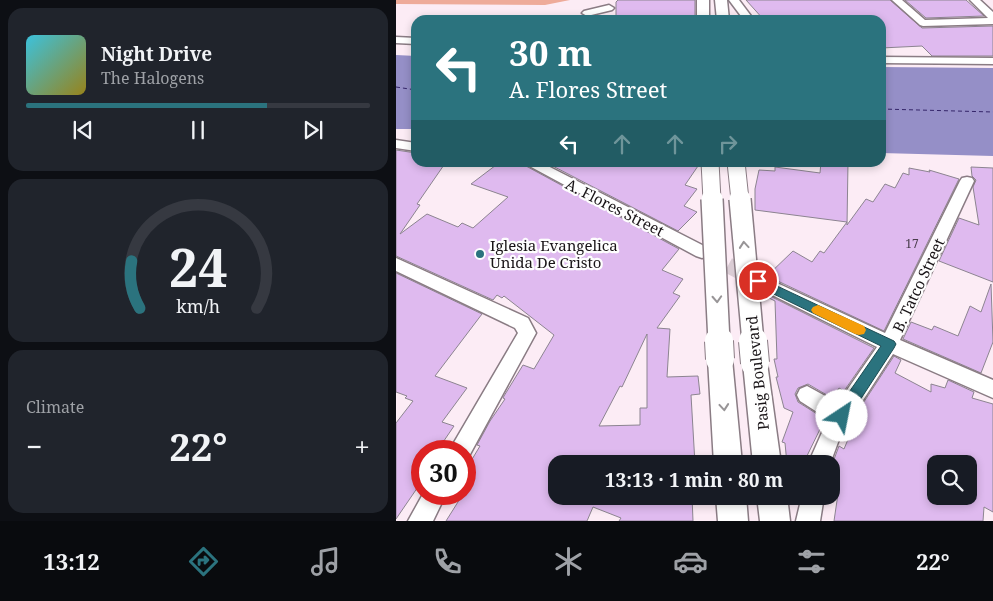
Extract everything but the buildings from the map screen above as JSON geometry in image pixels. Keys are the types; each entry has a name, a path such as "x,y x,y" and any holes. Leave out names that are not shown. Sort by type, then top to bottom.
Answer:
{"main road":[{"path":"703,0 703,15"},
{"path":"721,0 722,15"},
{"path":"710,167 720,359 727,455"},
{"name":"Pasig Boulevard","path":"736,167 754,363 767,455"},
{"path":"732,505 733,521"},
{"path":"773,505 775,521"}],"street":[{"path":"734,0 745,15"},
{"path":"897,0 923,23 993,19"},
{"path":"975,0 993,19"},
{"path":"588,13 609,4"},
{"path":"886,60 993,61"},
{"path":"396,144 411,146"},
{"name":"A. Flores Street","path":"538,167 702,252"},
{"name":"B. Tatco Street","path":"823,455 833,429 889,344 967,181"},
{"path":"396,264 522,323 527,333 466,440"},
{"path":"758,281 889,344 993,389"},
{"path":"420,521 429,505"},
{"path":"808,521 811,505"}],"lane":[{"path":"396,40 411,41"},
{"path":"807,395 842,416"}],"shaded area":[{"path":"396,0 570,0 545,5 396,4"},
{"path":"396,55 411,56 411,129 396,129"},
{"path":"886,67 993,68 993,156 886,153"}],"ferry route":[{"path":"396,87 411,89"},
{"path":"886,109 993,112"}],"tunnel":[{"path":"707,254 756,280"}],"slow traffic":[{"path":"818,310 859,330"}],"place":[{"name":"Iglesia Evangelica Unida De Cristo","path":"480,254"}],"route":[{"path":"758,281 889,344 842,416"}]}
